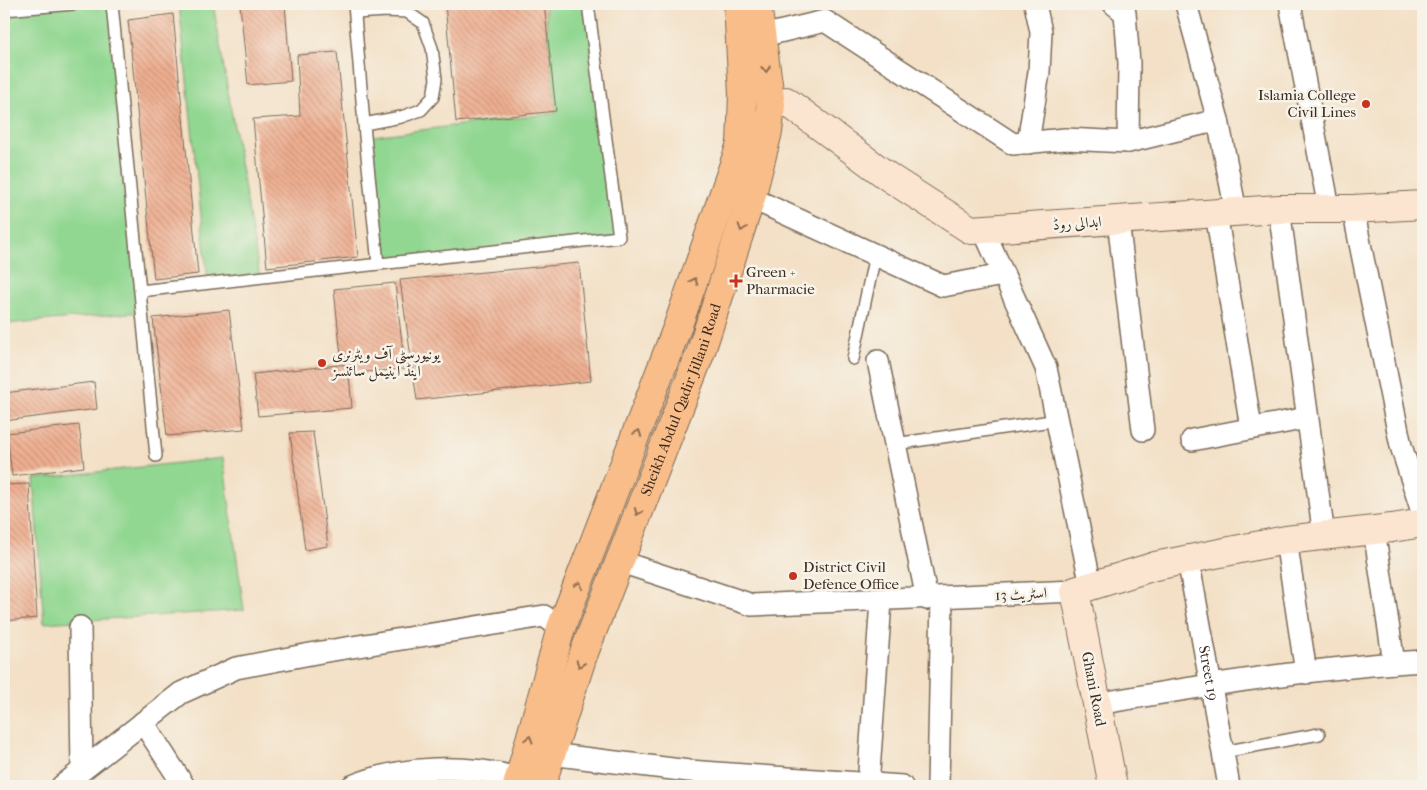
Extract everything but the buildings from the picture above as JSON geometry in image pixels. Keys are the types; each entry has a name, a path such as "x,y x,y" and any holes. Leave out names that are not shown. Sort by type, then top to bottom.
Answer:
{"main road":[{"name":"Sheikh Abdul Qadir Jillani Road","path":"525,783 561,628 670,346 741,144 743,95 738,4"},
{"name":"Sheikh Abdul Qadir Jillani Road","path":"525,783 550,754 618,561 700,354 752,198 768,132 771,105 757,4"}],"street":[{"path":"1028,143 1040,56 1041,32 1034,4"},
{"path":"1114,4 1125,13 1129,63 1128,142"},
{"path":"1186,4 1218,120 1226,212 1251,428"},
{"path":"1290,4 1400,446 1423,515"},
{"path":"762,36 825,21 1013,144 1066,139 1128,142 1218,120"},
{"name":"ابدالی روڈ","path":"771,105 786,101 890,178 971,230 1279,208 1423,205"},
{"path":"752,198 943,286 1004,275"},
{"path":"1279,208 1324,536"},
{"path":"1118,220 1144,430"},
{"path":"983,229 1046,368 1058,420 1083,589"},
{"path":"878,360 895,444 935,598 938,786"},
{"path":"1192,440 1307,418"},
{"name":"اسٹریٹ 13","path":"618,561 752,605 881,601 1083,589 1155,566 1188,559 1286,540 1423,523"},
{"path":"1374,530 1394,663"},
{"path":"1286,540 1306,672"},
{"name":"Street 19","path":"1188,559 1229,786"},
{"name":"Ghani Road","path":"1083,589 1097,704 1113,786"},
{"path":"868,785 881,601"},
{"path":"62,786 181,693 236,668 321,652 544,616 561,628"},
{"path":"80,627 82,770"},
{"path":"1097,704 1212,684 1306,672 1423,661"},
{"path":"143,722 184,786"},
{"path":"550,754 686,779 902,786"},
{"path":"352,786 369,779 409,772 477,769 525,783"}],"lane":[{"path":"4,10 74,4"},
{"path":"112,4 156,456"},
{"path":"140,291 619,237 588,4"},
{"path":"364,124 401,117 421,110 433,97 436,79 432,48 423,23 407,12 355,8 364,124 378,264"},
{"path":"853,359 875,255"},
{"path":"895,444 1058,420"},
{"path":"1223,752 1319,734"}],"green space":[{"path":"74,4 112,4 142,312 4,324 4,10"},
{"path":"179,4 213,4 260,278 208,283"},
{"path":"545,4 587,4 619,237 378,264 365,137 556,113"},
{"path":"223,458 244,610 44,623 33,479"}],"place":[{"name":"Islamia College Civil Lines","path":"1366,104"},
{"name":"Green + Pharmacie","path":"736,281"},
{"name":"یونیورسٹی آف ویٹرنری اینڈ اینیمل سائنسز","path":"322,363"},
{"name":"District Civil Defence Office","path":"793,576"}]}
